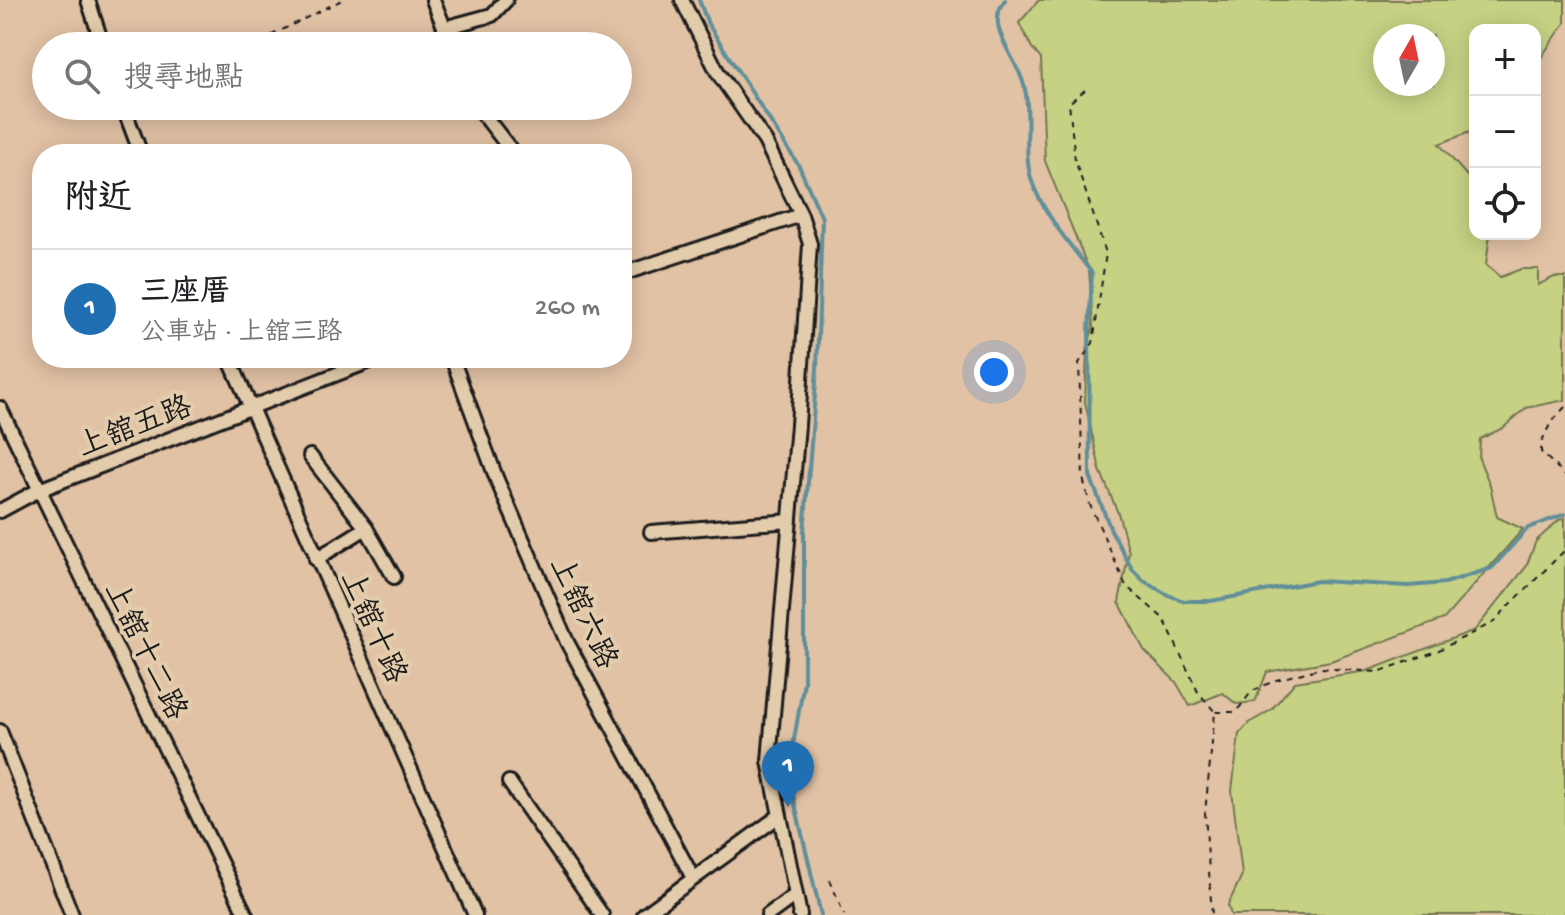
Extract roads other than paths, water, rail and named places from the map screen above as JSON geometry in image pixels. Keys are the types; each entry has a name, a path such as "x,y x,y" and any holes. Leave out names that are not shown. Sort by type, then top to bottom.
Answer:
{"street":[{"path":"88,0 98,32"},
{"path":"433,0 446,32"},
{"path":"444,28 492,15 506,0"},
{"path":"682,0 718,73 765,141 801,215 810,244 769,761 800,915"},
{"path":"128,120 137,144"},
{"path":"488,120 506,144"},
{"path":"632,271 801,215"},
{"name":"上舘十路","path":"233,368 475,915"},
{"name":"上舘五路","path":"0,511 39,490 353,368"},
{"name":"上舘六路","path":"456,368 497,480 567,642 693,878"},
{"name":"上舘十二路","path":"0,408 246,915"},
{"path":"310,456 366,528 394,577"},
{"path":"651,532 790,521"},
{"path":"316,559 366,528"},
{"path":"0,731 72,915"},
{"path":"509,782 602,915"},
{"path":"644,915 779,816"},
{"path":"768,915 794,896"}],"waterway":[{"path":"699,0 708,24 799,166 822,218 817,369 804,532 804,682 788,774 821,915"},
{"path":"1005,0 999,10 998,21 1004,44 1025,89 1030,175 1053,221 1092,273 1089,331 1090,476 1111,530 1132,569 1144,581 1184,601 1211,601 1318,581 1408,586 1445,583 1492,568 1528,528 1565,514"}],"place":[{"name":"三座厝","path":"788,807"}]}
